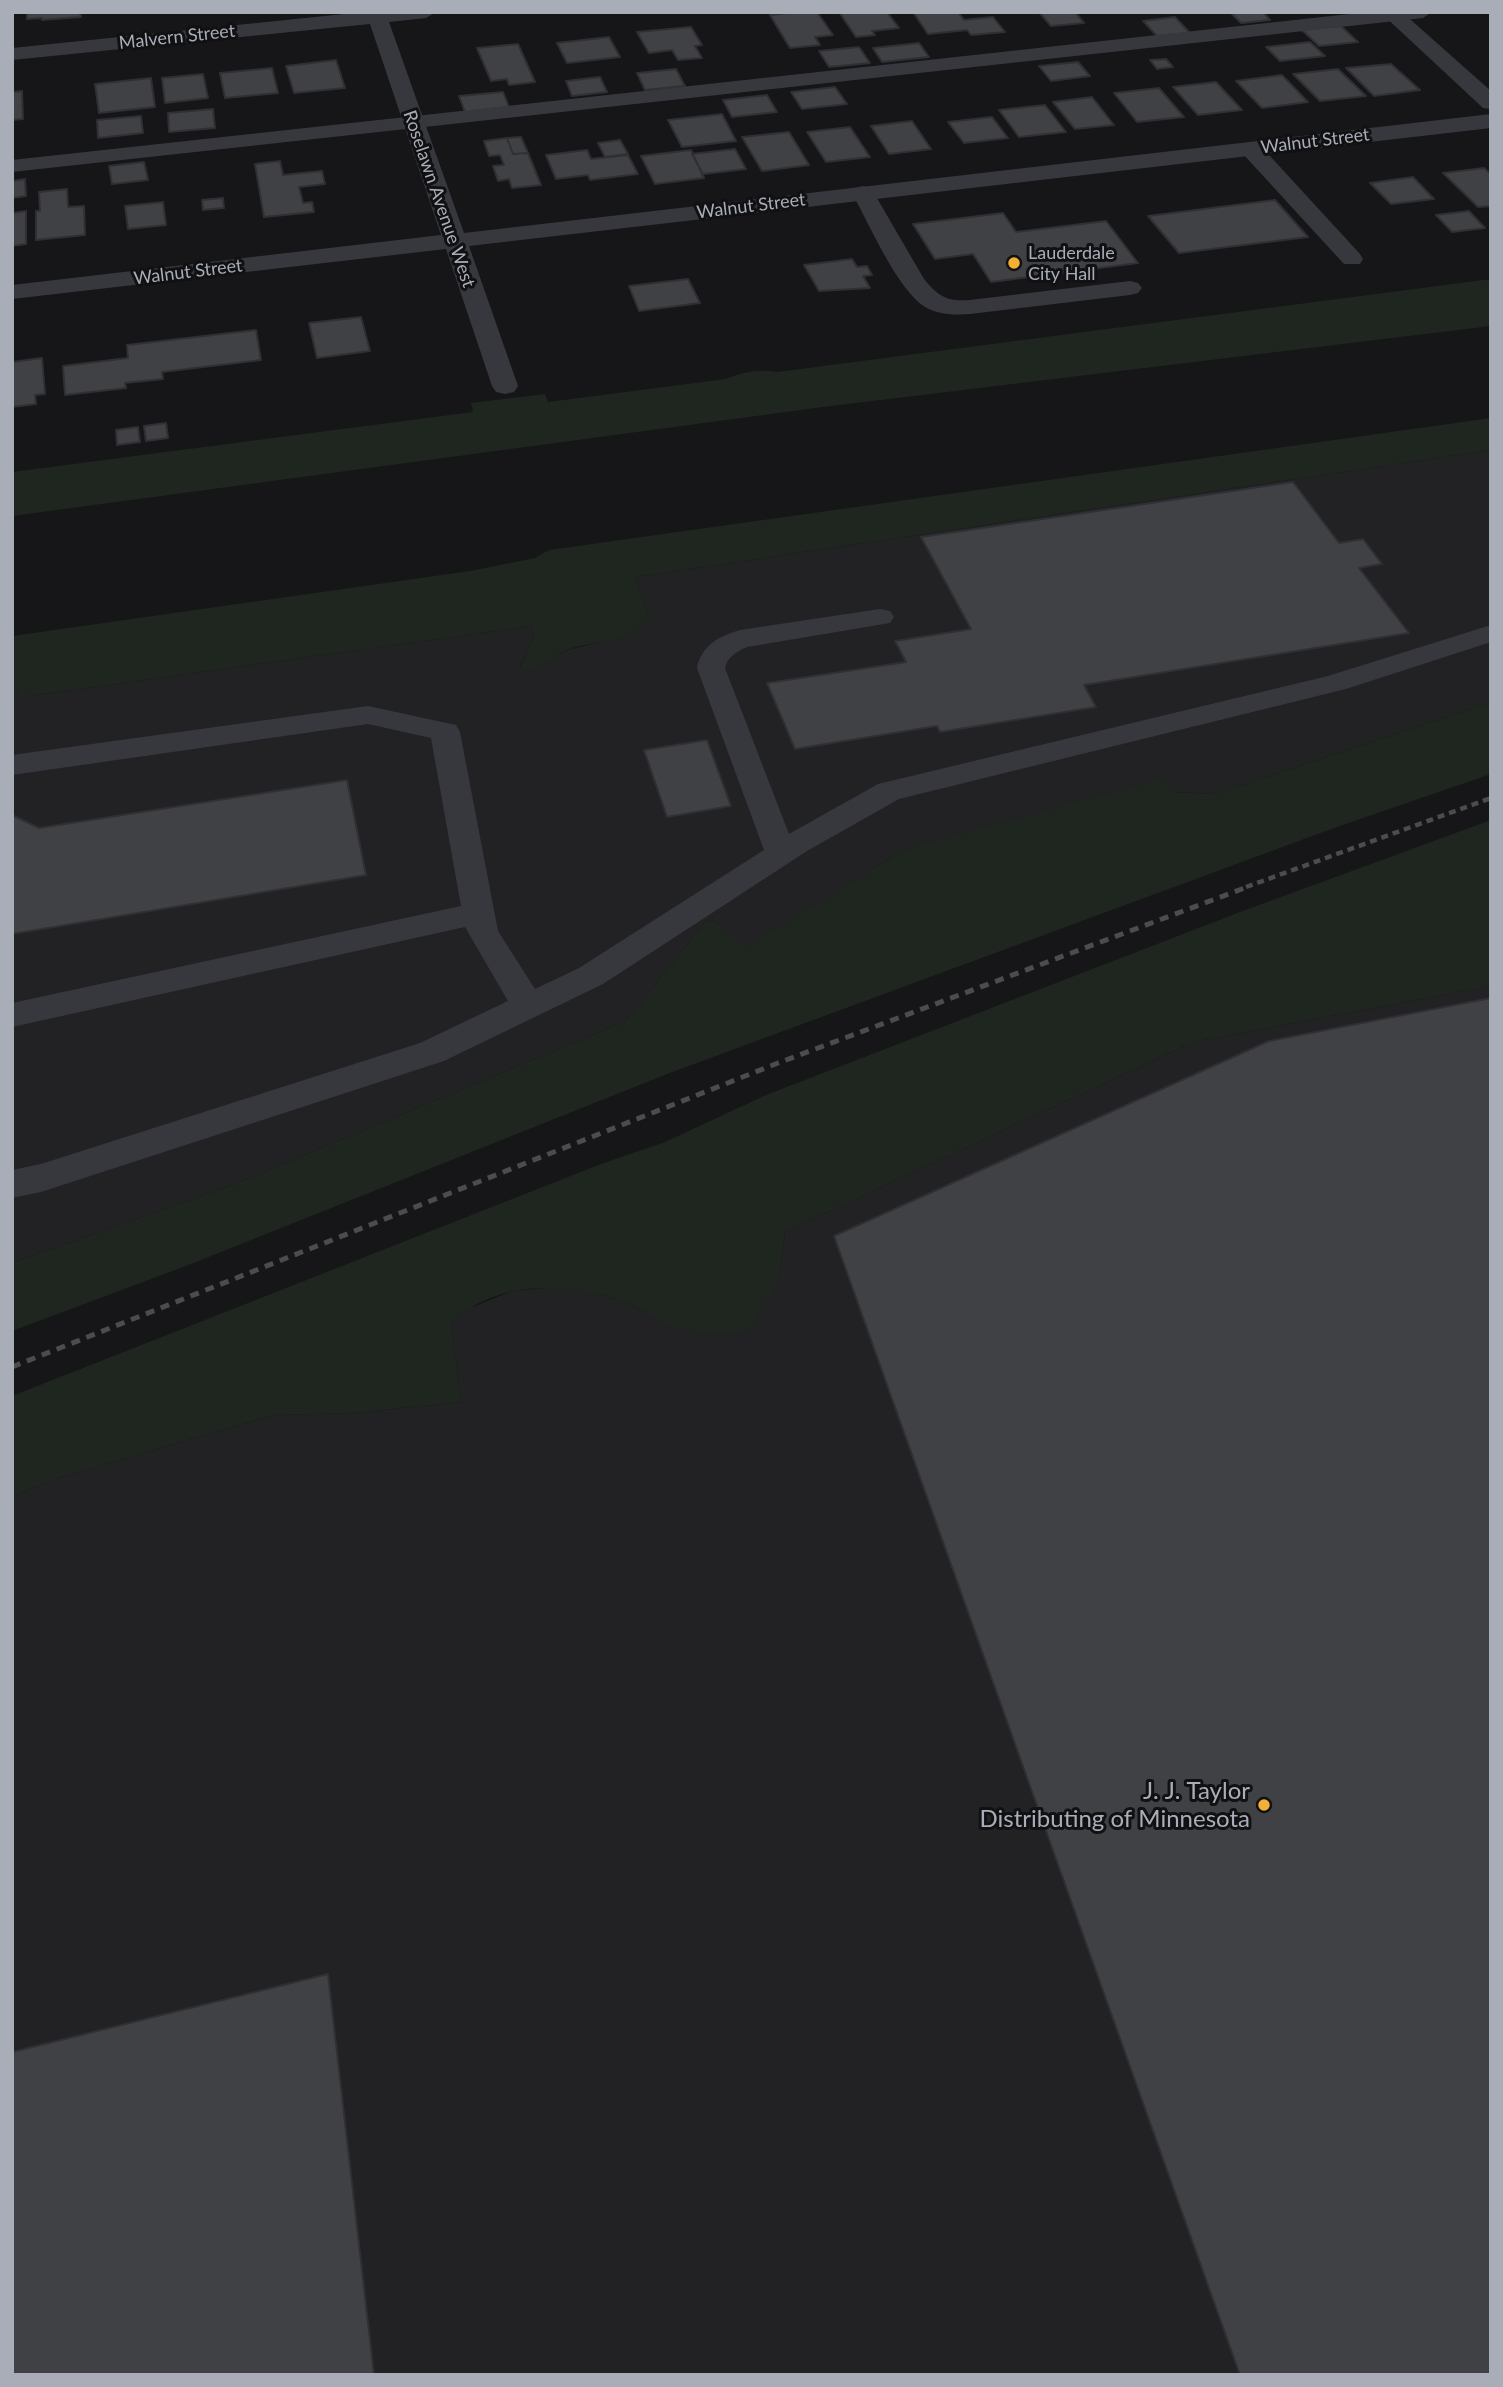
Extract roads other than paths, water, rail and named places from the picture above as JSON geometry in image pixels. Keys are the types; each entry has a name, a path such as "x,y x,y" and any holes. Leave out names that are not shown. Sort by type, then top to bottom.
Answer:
{"street":[{"name":"Malvern Street","path":"12,54 426,12"},
{"path":"1392,14 1491,103"},
{"name":"Roselawn Avenue West","path":"376,15 505,386"},
{"name":"Walnut Street","path":"12,292 1491,121"}],"lane":[{"path":"12,166 1423,12"},
{"path":"1251,149 1352,259"},
{"path":"863,193 917,286 934,304 950,308 970,307 1130,288"},
{"path":"781,853 711,668 712,661 725,646 740,639 880,617"},
{"path":"12,1184 40,1178 432,1052 591,976 781,853 889,791 1336,682 1491,633"},
{"path":"12,765 368,715 445,732 482,932 527,1006"},
{"path":"12,1015 479,913"}],"railway":[{"path":"1246,887 1491,798"},
{"path":"12,1367 778,1063 1250,886"}],"place":[{"name":"Lauderdale City Hall","path":"1014,263"},
{"name":"J. J. Taylor Distributing of Minnesota","path":"1264,1805"}]}
